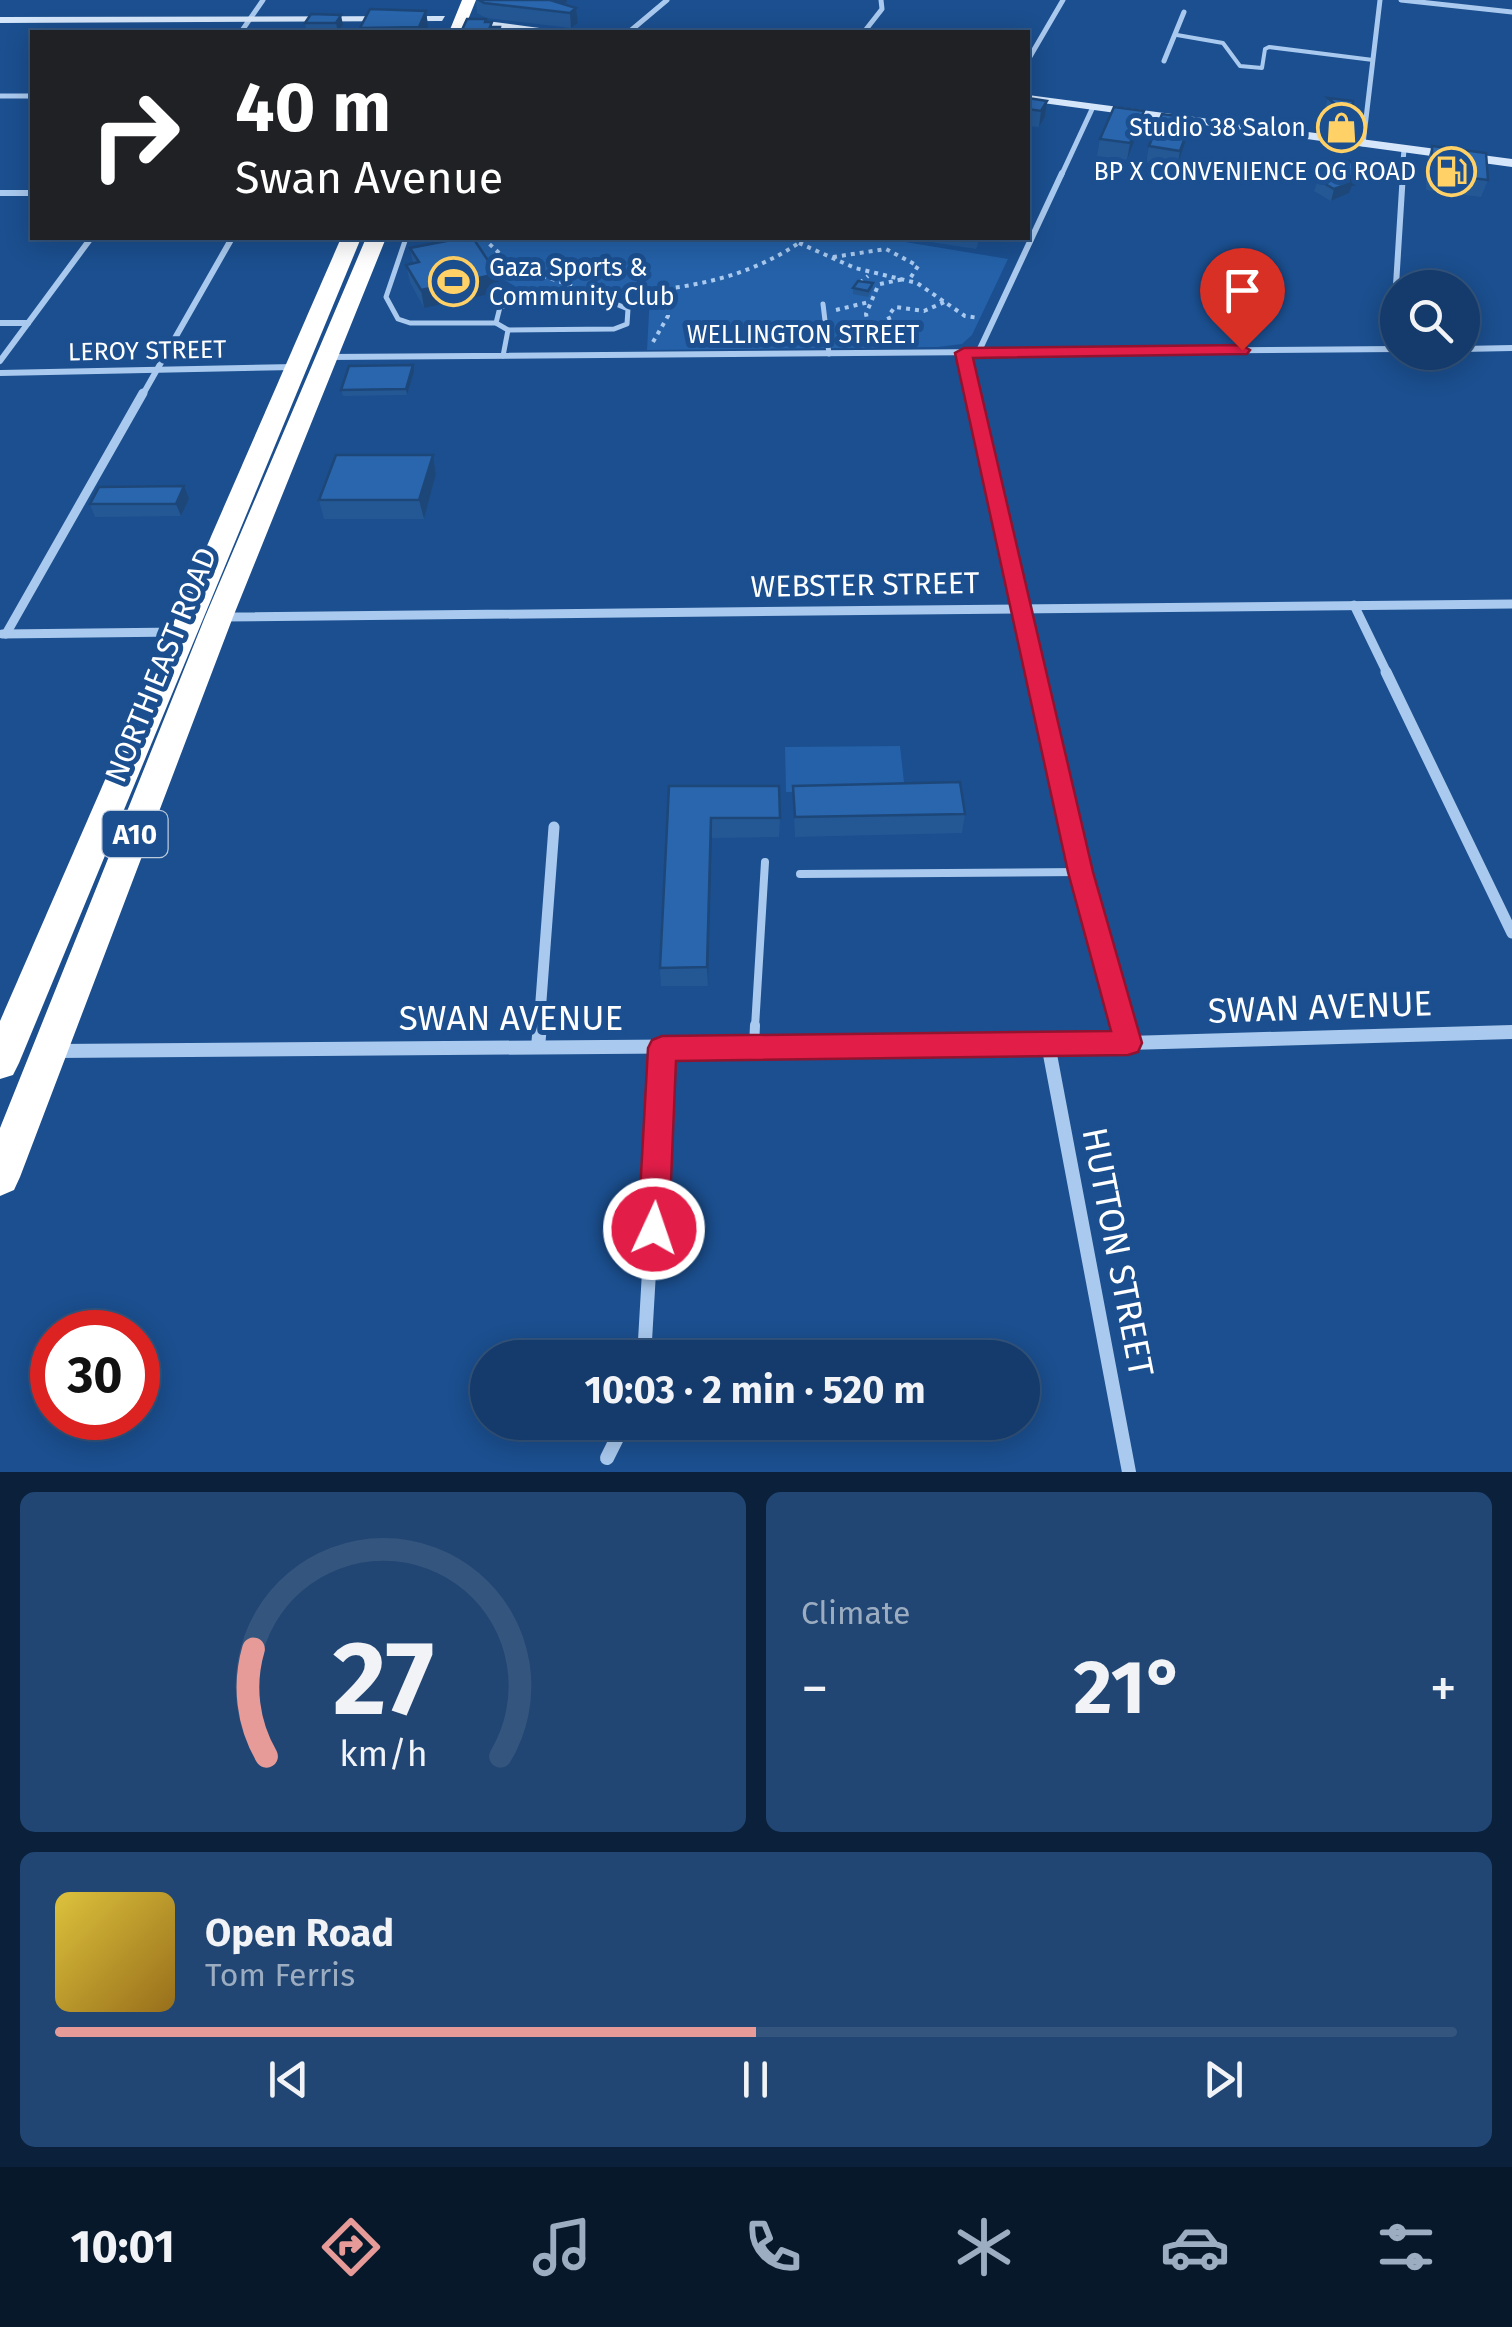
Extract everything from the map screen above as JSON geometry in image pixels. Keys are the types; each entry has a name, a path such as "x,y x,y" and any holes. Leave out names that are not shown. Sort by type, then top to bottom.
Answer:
{"highway":[{"path":"449,0 439,25 458,27 469,0"},
{"name":"NORTH EAST ROAD","path":"2,1058 350,240"},
{"name":"NORTH EAST ROAD","path":"0,1177 219,617 375,240"},
{"path":"294,367 328,357"},
{"path":"181,632 219,617"},
{"path":"2,1058 50,1051"}],"main road":[{"path":"0,20 251,18 439,25"},
{"path":"458,27 511,30"},
{"path":"1030,98 1512,163"}],"street":[{"path":"242,30 263,0"},
{"path":"631,30 667,0"},
{"path":"866,30 882,10 882,0"},
{"path":"1030,57 1063,0"},
{"path":"1363,144 1380,0"},
{"path":"1401,0 1512,12"},
{"path":"1164,61 1184,12"},
{"path":"0,96 30,96"},
{"path":"1030,240 1093,107"},
{"path":"1399,270 1404,149"},
{"path":"0,193 30,193"},
{"path":"0,362 90,240"},
{"path":"3,634 231,240"},
{"path":"978,353 1030,240"},
{"path":"0,324 28,323"},
{"path":"1480,348 1512,348"},
{"name":"WELLINGTON STREET","path":"328,357 1380,349"},
{"path":"964,353 1080,872 1128,1043"},
{"name":"LEROY STREET","path":"0,372 294,367"},
{"name":"WEBSTER STREET","path":"219,617 1512,604"},
{"path":"1354,606 1512,932"},
{"path":"3,634 181,632"},
{"path":"538,1047 554,826"},
{"name":"SWAN AVENUE","path":"50,1051 1128,1043 1512,1032"},
{"name":"HUTTON STREET","path":"1048,1044 1130,1472"},
{"path":"645,1340 662,1048"},
{"path":"607,1458 616,1440"}],"lane":[{"path":"1478,0 1479,9"},
{"path":"1177,35 1223,43 1240,66 1254,69 1262,68 1265,49 1272,47 1373,60"},
{"path":"405,240 386,298 398,319 410,323 496,323 508,330 614,329 626,324 628,309 616,304 507,305 500,307 496,323"},
{"path":"400,252 414,250"},
{"path":"823,307 829,354"},
{"path":"503,356 508,330"},
{"path":"754,1047 765,862"},
{"path":"800,874 1080,872"}],"path":[{"path":"485,240 502,258 524,271 588,289"},
{"path":"622,292 666,290 752,270 804,240"},
{"path":"799,244 869,274 906,279 947,301 965,316 992,320"},
{"path":"830,258 886,250 918,266 900,283 878,286 858,281 869,274"},
{"path":"869,274 878,286"},
{"path":"884,274 866,314 869,329 878,332 891,323 890,309 924,311 947,301"},
{"path":"650,355 655,336 668,316 666,290"},
{"path":"823,307 872,300"}],"shaded area":[{"path":"473,240 893,240 1008,259 972,335 962,344 938,347 647,350 650,293 521,294 521,290 488,270"},
{"path":"900,746 905,791 786,792 785,747"}],"building":[{"path":"479,0 550,0 576,8 570,13"},
{"path":"370,9 426,11 419,27 360,28"},
{"path":"311,14 341,15 336,23 305,23"},
{"path":"467,19 486,19 485,22 492,22 490,27 500,27 499,30 462,30"},
{"path":"1030,98 1047,101 1041,111 1030,109"},
{"path":"1328,98 1353,101 1351,116 1334,116 1335,104"},
{"path":"1114,107 1144,111 1130,143 1100,139"},
{"path":"1162,114 1192,118 1180,151 1149,146"},
{"path":"1432,146 1486,153 1488,180 1432,173"},
{"path":"1349,161 1365,170 1345,178 1353,182 1334,189 1318,180 1338,172 1331,168"},
{"path":"474,240 497,274 421,290 406,265 419,262 410,248"},
{"path":"858,281 873,283 868,291 853,288"},
{"path":"413,365 406,389 341,390 349,366"},
{"path":"336,455 433,455 419,500 319,500"},
{"path":"184,486 176,504 90,504 99,487"},
{"path":"960,782 965,814 795,817 793,786"},
{"path":"669,786 779,786 780,818 711,818 707,967 660,968"}],"place":[{"name":"Studio 38 Salon","path":"1341,127"},
{"name":"BP X CONVENIENCE OG ROAD","path":"1451,171"},
{"name":"Gaza Sports & Community Club","path":"454,281"}],"route":[{"path":"654,1229 662,1048 1128,1043 1080,872 964,353 1242,350"}]}
